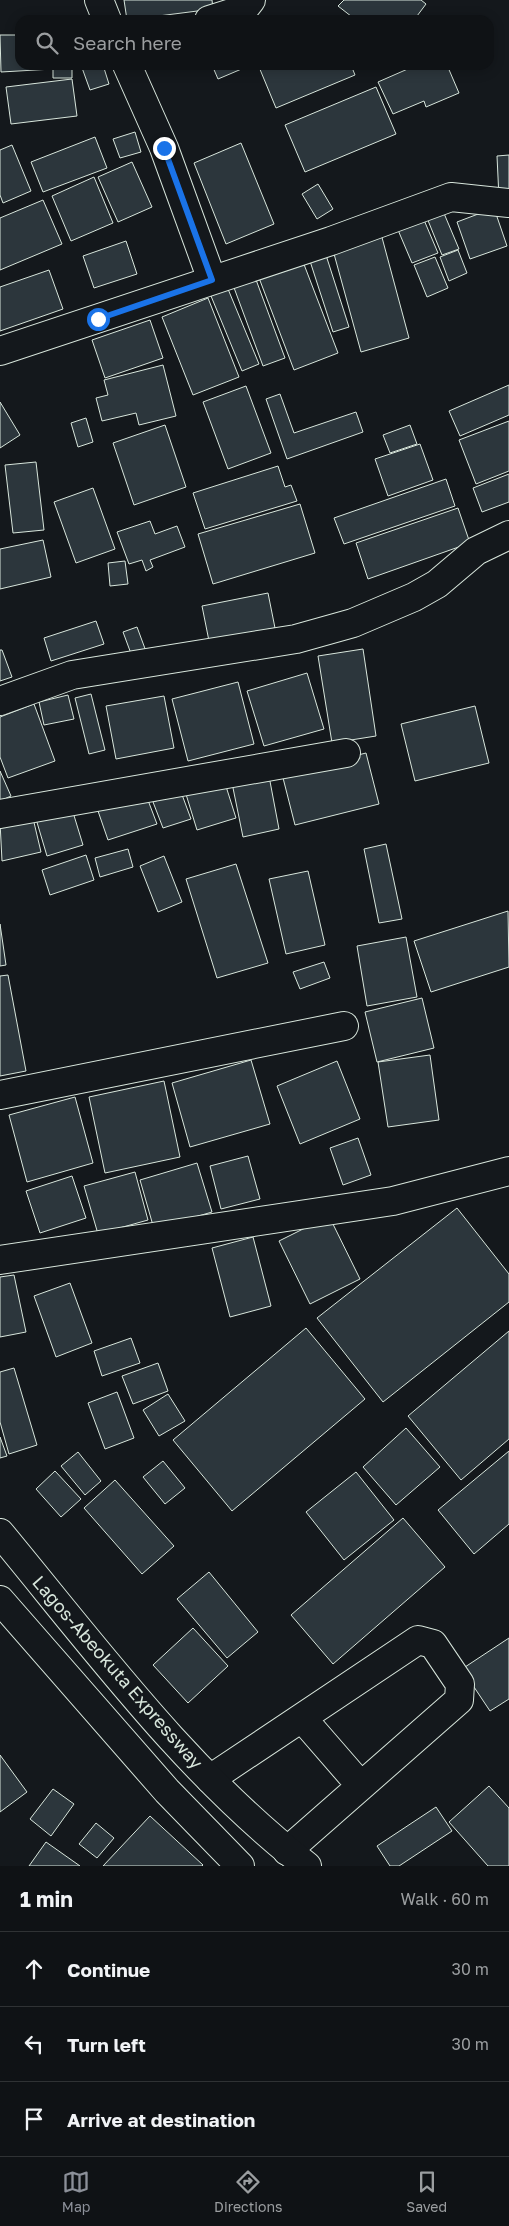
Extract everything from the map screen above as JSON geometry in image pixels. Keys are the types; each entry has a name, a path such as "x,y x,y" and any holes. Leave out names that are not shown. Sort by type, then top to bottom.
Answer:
{"main road":[{"path":"99,0 105,15"},
{"path":"225,15 244,9 251,0"},
{"path":"129,70 164,148 212,280"},
{"path":"0,351 332,240 451,197 509,203"},
{"path":"0,701 72,675 296,639 353,623 429,588 476,551 509,535"},
{"path":"0,814 346,752"},
{"path":"0,1095 344,1026"},
{"path":"0,1260 393,1201 509,1171"},
{"name":"Lagos-Abeokuta Expressway","path":"0,1533 160,1727 210,1779 297,1858"},
{"path":"0,1600 167,1791 240,1866"},
{"path":"210,1779 418,1640 433,1644 460,1684 459,1700 361,1786 297,1858"},
{"path":"302,1718 361,1786"}],"building":[{"path":"124,0 212,0 213,9 166,15 126,15"},
{"path":"344,0 421,0 426,4 418,15 350,15 338,6"},
{"path":"0,35 15,35 15,70 36,70 1,72"},
{"path":"53,70 72,70 72,78 53,78"},
{"path":"83,70 105,70 109,84 90,90"},
{"path":"214,70 239,70 218,79"},
{"path":"260,70 353,70 355,75 276,108"},
{"path":"405,70 449,70 459,93 426,107 424,101 393,114 378,82"},
{"path":"72,79 77,116 11,124 6,87"},
{"path":"376,87 396,134 305,172 285,125"},
{"path":"135,132 141,152 120,158 113,139"},
{"path":"95,137 107,168 43,192 31,162"},
{"path":"241,143 274,224 226,244 194,163"},
{"path":"12,145 31,191 3,203 0,195 0,150"},
{"path":"509,155 509,197 499,198 497,156"},
{"path":"132,162 152,207 118,222 98,177"},
{"path":"94,177 113,223 71,241 52,196"},
{"path":"318,184 333,209 317,219 302,194"},
{"path":"43,200 62,244 0,270 0,218"},
{"path":"494,208 507,246 470,259 457,222"},
{"path":"443,211 459,249 442,255 427,218"},
{"path":"424,220 438,253 412,263 398,230"},
{"path":"380,230 409,338 361,352 331,243"},
{"path":"126,241 137,274 94,288 83,256"},
{"path":"458,250 467,273 449,281 440,257"},
{"path":"325,252 349,327 333,332 309,258"},
{"path":"300,254 338,353 294,370 256,270"},
{"path":"435,257 448,288 427,297 414,265"},
{"path":"49,270 63,309 0,331 0,287"},
{"path":"255,277 285,358 263,366 233,285"},
{"path":"228,289 259,364 242,371 211,296"},
{"path":"208,298 239,377 193,395 162,317"},
{"path":"150,320 163,358 105,378 92,340"},
{"path":"163,365 176,416 139,425 136,413 102,421 96,398 108,395 104,380"},
{"path":"509,385 509,415 460,436 449,411"},
{"path":"246,386 271,453 228,469 203,402"},
{"path":"280,394 294,433 356,412 363,432 287,459 266,399"},
{"path":"0,402 20,435 0,448"},
{"path":"86,418 93,442 78,447 71,423"},
{"path":"509,421 509,471 476,484 459,440"},
{"path":"165,425 186,487 134,505 113,443"},
{"path":"410,425 417,444 390,453 383,435"},
{"path":"420,444 433,480 388,496 375,459"},
{"path":"36,462 44,530 13,533 5,465"},
{"path":"278,466 285,487 291,485 297,501 205,529 193,493"},
{"path":"509,474 509,502 482,512 473,488"},
{"path":"446,479 455,506 344,544 334,518"},
{"path":"93,488 115,549 76,563 54,502"},
{"path":"300,504 315,553 213,584 198,534"},
{"path":"458,508 470,543 368,579 356,543"},
{"path":"150,521 155,534 177,526 185,547 150,560 153,567 146,571 142,560 129,564 117,532"},
{"path":"43,540 51,577 0,589 0,549"},
{"path":"125,561 128,584 110,586 108,563"},
{"path":"268,593 275,628 209,641 202,606"},
{"path":"96,621 104,644 51,661 44,638"},
{"path":"137,627 147,654 133,659 123,632"},
{"path":"363,649 376,736 332,743 318,656"},
{"path":"0,650 2,650 12,677 0,681"},
{"path":"307,673 324,729 264,746 247,691"},
{"path":"238,682 254,744 188,761 172,699"},
{"path":"91,694 105,750 89,754 75,698"},
{"path":"68,695 74,719 44,725 39,702"},
{"path":"164,696 174,748 116,759 106,706"},
{"path":"34,704 55,761 8,778 0,757 0,717"},
{"path":"475,706 489,763 415,781 401,724"},
{"path":"366,753 379,804 295,825 282,774"},
{"path":"0,771 11,796 0,801"},
{"path":"269,776 279,829 243,837 232,783"},
{"path":"224,780 236,818 197,830 185,791"},
{"path":"181,792 191,819 163,828 153,802"},
{"path":"146,795 157,824 108,840 98,811"},
{"path":"72,809 83,845 47,856 36,819"},
{"path":"32,814 41,852 2,861 0,822"},
{"path":"386,844 402,919 379,923 364,849"},
{"path":"128,849 133,867 100,877 95,858"},
{"path":"86,855 94,880 50,895 42,870"},
{"path":"164,856 182,902 158,912 140,866"},
{"path":"236,864 268,963 217,978 186,879"},
{"path":"308,871 325,945 286,954 269,879"},
{"path":"508,911 509,967 431,992 414,941"},
{"path":"0,924 6,965 0,966"},
{"path":"406,937 417,997 367,1006 357,946"},
{"path":"324,962 330,978 300,989 293,972"},
{"path":"8,975 26,1071 0,1076 0,976"},
{"path":"422,998 434,1048 377,1062 365,1012"},
{"path":"430,1055 439,1120 388,1127 378,1062"},
{"path":"251,1060 270,1124 190,1147 172,1083"},
{"path":"337,1061 360,1119 300,1144 277,1086"},
{"path":"164,1081 180,1157 105,1173 89,1097"},
{"path":"75,1097 93,1163 27,1182 9,1115"},
{"path":"358,1138 371,1175 343,1185 330,1148"},
{"path":"248,1156 260,1199 221,1209 210,1166"},
{"path":"197,1163 212,1212 154,1229 140,1180"},
{"path":"135,1172 148,1220 98,1234 84,1186"},
{"path":"72,1176 86,1218 40,1233 26,1191"},
{"path":"457,1208 509,1274 509,1302 383,1402 317,1318"},
{"path":"329,1216 360,1279 310,1304 279,1241"},
{"path":"253,1237 271,1306 230,1317 212,1248"},
{"path":"14,1275 26,1332 0,1337 0,1277"},
{"path":"70,1283 92,1343 56,1357 34,1296"},
{"path":"306,1328 365,1399 232,1511 173,1440"},
{"path":"509,1331 509,1439 461,1480 408,1416"},
{"path":"131,1338 140,1363 102,1376 94,1351"},
{"path":"158,1363 168,1391 133,1404 122,1376"},
{"path":"14,1368 37,1445 9,1454 0,1422 0,1372"},
{"path":"117,1392 134,1438 105,1449 88,1403"},
{"path":"168,1394 185,1421 159,1436 143,1410"},
{"path":"406,1428 440,1467 396,1505 363,1467"},
{"path":"0,1437 7,1456 0,1458"},
{"path":"509,1451 509,1524 474,1554 438,1510"},
{"path":"78,1452 101,1481 85,1495 61,1466"},
{"path":"163,1461 185,1488 165,1504 143,1477"},
{"path":"55,1471 81,1499 61,1517 36,1489"},
{"path":"356,1472 394,1520 344,1560 306,1512"},
{"path":"115,1480 174,1546 142,1574 84,1508"},
{"path":"403,1518 445,1567 333,1664 291,1615"},
{"path":"209,1572 258,1632 227,1658 177,1599"},
{"path":"193,1628 228,1666 188,1703 153,1665"},
{"path":"509,1638 509,1699 490,1711 462,1669"},
{"path":"0,1755 27,1792 0,1812"},
{"path":"489,1786 509,1808 509,1866 488,1866 449,1822"},
{"path":"53,1789 74,1804 51,1836 30,1819"},
{"path":"436,1807 452,1831 399,1866 390,1866 377,1846"},
{"path":"150,1816 203,1865 103,1866"},
{"path":"96,1823 114,1838 97,1858 79,1844"},
{"path":"46,1842 80,1866 29,1866"}],"route":[{"path":"98,319 212,280 164,148"}]}
